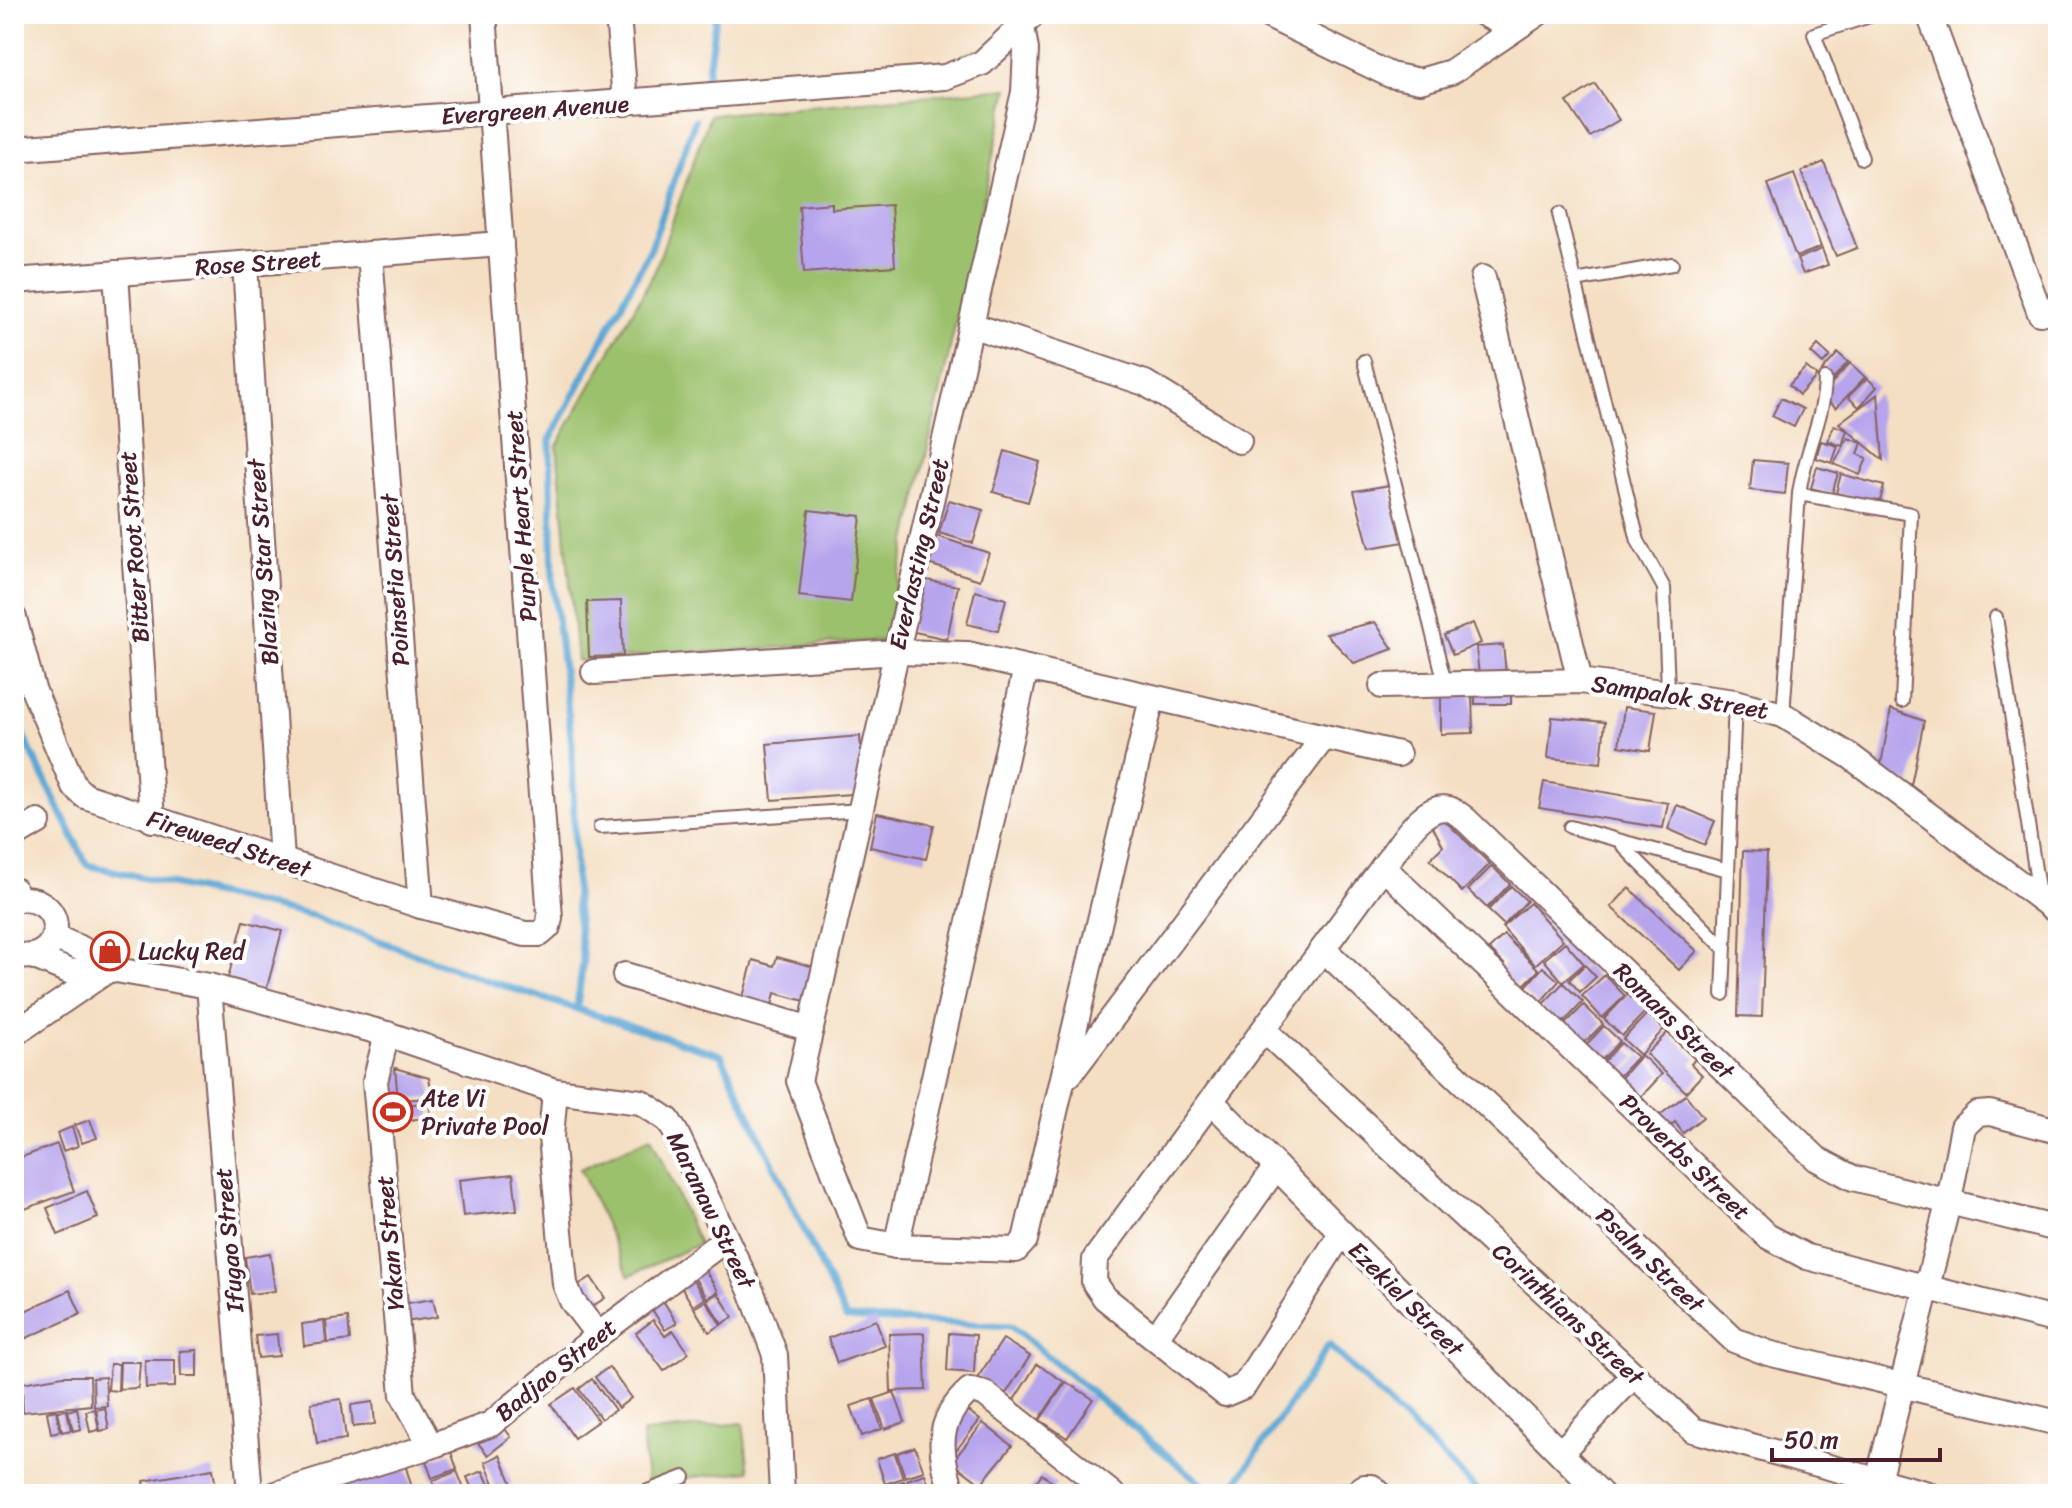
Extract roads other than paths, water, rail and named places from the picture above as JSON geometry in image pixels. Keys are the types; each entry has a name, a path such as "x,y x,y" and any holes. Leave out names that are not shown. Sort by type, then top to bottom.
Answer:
{"street":[{"name":"Purple Heart Street","path":"484,14 550,918"},
{"path":"618,14 625,103"},
{"path":"1265,14 1390,75 1420,81 1451,72 1527,19"},
{"path":"1484,14 1527,19"},
{"path":"1929,14 2040,313 2058,307"},
{"name":"Evergreen Avenue","path":"14,149 945,77 982,63 1028,20"},
{"name":"Everlasting Street","path":"896,1246 860,1239 799,1081 1024,92 1028,20"},
{"name":"Rose Street","path":"14,281 501,244"},
{"name":"Poinsetia Street","path":"370,254 421,906"},
{"name":"Blazing Star Street","path":"245,264 282,861"},
{"name":"Bitter Root Street","path":"116,273 152,820"},
{"path":"1483,278 1580,681"},
{"path":"971,325 1102,365 1145,383 1239,441"},
{"name":"Fireweed Street","path":"14,618 33,689 74,786 85,796 421,906 525,934 540,934 548,927 550,918"},
{"path":"594,672 897,652 967,654 1398,754"},
{"path":"1026,668 896,1246 1016,1250 1021,1246 1064,1082 1152,698"},
{"name":"Sampalok Street","path":"1382,686 1580,681 1735,702 1783,715 1850,756 2049,905"},
{"path":"1064,1082 1324,737"},
{"name":"Romans Street","path":"1383,867 1422,818 1434,810 1449,809 1465,819 1817,1159 1853,1178 2058,1229"},
{"path":"14,836 38,822"},
{"path":"1341,1234 1244,1386 1225,1394 1105,1298 1094,1282 1095,1259 1383,867"},
{"name":"Proverbs Street","path":"1383,867 1767,1236 1807,1257 2058,1321"},
{"path":"14,890 20,899 40,902 48,908 55,927 54,937"},
{"name":"Maranaw Street","path":"23,956 42,952 54,937 82,949 110,969"},
{"name":"Psalm Street","path":"1323,949 1734,1340 1768,1353 1903,1383 2058,1423"},
{"name":"Maranaw Street","path":"23,956 71,972 110,969 209,986 387,1034 555,1091 641,1102 661,1114 676,1133 767,1328 775,1355 782,1494"},
{"path":"14,1034 110,969"},
{"path":"625,975 811,1029"},
{"name":"Ifugao Street","path":"209,986 250,1494"},
{"name":"Corinthians Street","path":"1265,1031 1693,1430 1928,1494"},
{"name":"Yakan Street","path":"387,1034 375,1081 403,1395 431,1446"},
{"path":"555,1091 551,1137 565,1284 572,1301 598,1335"},
{"name":"Ezekiel Street","path":"1212,1102 1601,1494"},
{"path":"1878,1480 1949,1200 1963,1127 1977,1114 1990,1113 2058,1131"},
{"path":"1156,1337 1276,1167"},
{"name":"Badjao Street","path":"276,1494 491,1424 598,1335 726,1239"},
{"path":"1561,1452 1633,1376"},
{"path":"953,1494 944,1466 942,1436 952,1406 970,1390 984,1393 1112,1494"},
{"path":"1355,1494 1364,1487 1372,1487 1380,1494"}],"lane":[{"path":"1862,158 1814,34 1876,14"},
{"path":"1559,214 1638,541 1664,588 1668,691"},
{"path":"1575,281 1672,264"},
{"path":"1364,361 1445,683"},
{"path":"1783,715 1799,494 1806,458 1822,414 1825,379"},
{"path":"1799,494 1911,514 1902,701"},
{"path":"1996,617 2049,905"},
{"path":"1723,994 1735,702"},
{"path":"600,827 862,810"},
{"path":"1570,827 1728,870"},
{"path":"1621,843 1723,947"},
{"path":"640,1494 684,1477"}],"waterway":[{"path":"707,78 716,14"},
{"path":"577,1007 583,962 576,903 572,745 553,583 550,440 651,248 695,120"},
{"path":"14,717 87,865 312,916 483,979 721,1055 846,1318 1011,1326 1214,1494"},
{"path":"1229,1494 1329,1345 1481,1494"}],"place":[{"name":"Lucky Red","path":"110,951"},
{"name":"Ate Vi Private Pool","path":"393,1112"}]}
